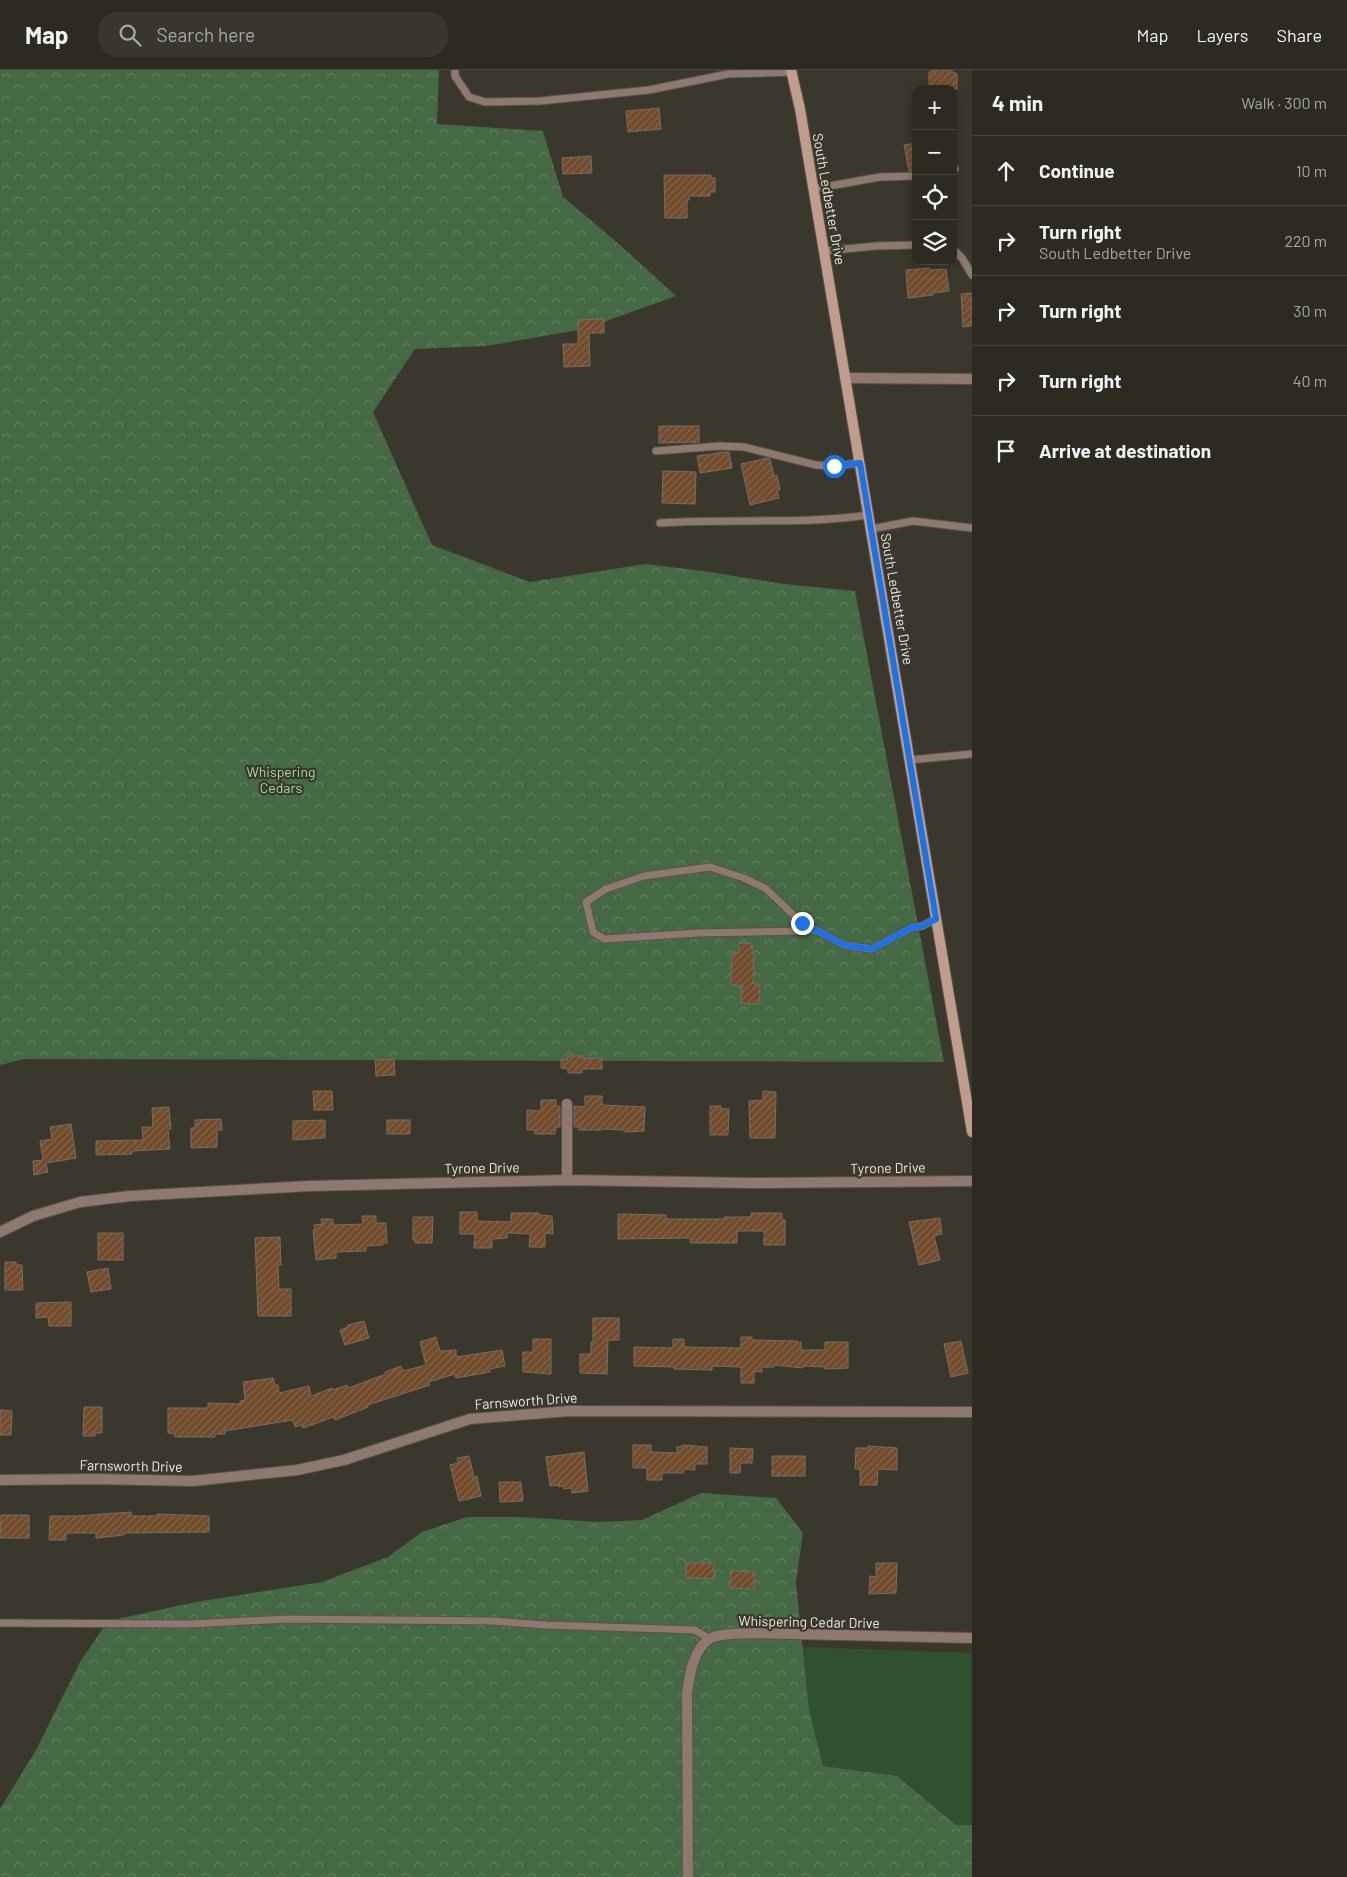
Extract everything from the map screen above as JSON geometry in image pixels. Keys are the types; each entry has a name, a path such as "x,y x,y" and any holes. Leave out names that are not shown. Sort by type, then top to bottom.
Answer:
{"street":[{"name":"South Ledbetter Drive","path":"792,71 846,378 972,1132"},
{"path":"846,378 972,379"},
{"path":"567,1104 567,1180"},
{"name":"Tyrone Drive","path":"0,1232 33,1216 80,1202 130,1196 310,1186 567,1180 751,1183 972,1181"},
{"name":"Farnsworth Drive","path":"0,1480 193,1481 297,1470 344,1460 470,1419 569,1411 972,1412"},
{"name":"Whispering Cedar Drive","path":"710,1640 728,1635 754,1633 972,1638"},
{"path":"688,1877 686,1694 692,1664 698,1652 710,1640"}],"lane":[{"path":"456,70 455,76 469,97 486,102 540,101 649,90 725,72 792,71"},
{"path":"813,190 880,177 912,176"},
{"path":"824,251 876,246 912,245"},
{"path":"957,253 972,275"},
{"path":"656,451 720,446 744,447 816,465 834,466 860,463"},
{"path":"660,523 840,519 868,515"},
{"path":"871,529 913,520 972,528"},
{"path":"910,760 972,754"},
{"path":"803,931 802,923 765,888 744,878 710,867 644,876 606,889 586,902 593,932 604,939 699,933 803,931 816,930 844,945 872,949 911,928 922,926 936,919"},
{"path":"0,1622 190,1624 287,1619 492,1621 546,1625 695,1630 710,1640"}],"green space":[{"name":"Whispering Cedars","path":"0,70 439,70 437,124 543,131 563,197 619,244 676,296 584,329 487,346 415,349 373,412 432,545 530,582 646,564 784,584 855,591 944,1062 24,1059 0,1065"},
{"path":"701,1493 776,1498 803,1533 796,1582 809,1709 823,1766 897,1776 956,1825 972,1825 972,1877 0,1877 0,1809 36,1750 80,1662 108,1621 196,1602 322,1582 388,1557 422,1532 467,1517 518,1517 600,1522 642,1520"},
{"path":"803,1647 972,1653 972,1825 956,1825 897,1776 823,1766 809,1709"}],"building":[{"path":"932,70 949,70 957,74 957,85 929,85 929,72 932,72"},
{"path":"659,108 661,129 628,132 626,111"},
{"path":"912,144 912,171 909,171 904,145"},
{"path":"591,156 592,173 563,174 562,158"},
{"path":"664,175 711,175 711,178 715,178 715,192 710,192 710,196 689,196 689,200 687,200 687,218 665,218"},
{"path":"929,268 930,270 946,269 949,291 908,298 906,270"},
{"path":"972,293 972,326 963,327 961,294"},
{"path":"604,319 604,333 589,333 590,366 564,367 563,344 578,344 578,320"},
{"path":"659,426 699,426 699,442 659,443"},
{"path":"729,452 732,468 700,473 697,456"},
{"path":"770,459 774,476 777,475 780,490 777,491 779,498 750,505 741,464"},
{"path":"663,471 696,472 695,504 662,503"},
{"path":"739,943 752,944 752,953 754,953 753,984 760,984 759,1004 741,1003 742,986 731,985 732,953 739,953"},
{"path":"568,1056 583,1056 583,1059 602,1058 602,1069 582,1069 582,1073 568,1073 568,1069 561,1068 561,1060 568,1059"},
{"path":"394,1059 395,1075 376,1076 375,1060"},
{"path":"313,1091 332,1091 333,1110 314,1110"},
{"path":"763,1091 776,1092 775,1138 750,1138 749,1101 763,1100"},
{"path":"585,1096 602,1096 602,1105 645,1107 644,1131 579,1130 579,1127 574,1127 574,1106 585,1107"},
{"path":"541,1100 556,1100 556,1106 560,1106 560,1127 556,1127 555,1134 535,1134 535,1130 527,1130 527,1110 541,1111"},
{"path":"710,1106 721,1106 721,1109 729,1109 728,1135 710,1135"},
{"path":"169,1107 171,1129 168,1129 170,1149 132,1151 132,1154 96,1155 96,1141 143,1140 142,1127 153,1127 152,1108"},
{"path":"221,1119 222,1130 217,1130 217,1147 191,1148 191,1128 195,1128 195,1120"},
{"path":"325,1120 325,1138 293,1140 293,1121"},
{"path":"387,1120 410,1120 410,1134 387,1134"},
{"path":"71,1124 76,1158 46,1163 48,1172 34,1175 33,1161 43,1160 40,1141 52,1139 50,1127"},
{"path":"460,1212 477,1212 477,1221 511,1222 511,1213 539,1213 538,1215 552,1216 553,1234 545,1233 545,1247 529,1247 530,1234 507,1233 507,1238 492,1239 492,1248 474,1248 475,1234 460,1234"},
{"path":"751,1213 782,1213 782,1220 785,1220 785,1245 764,1245 764,1231 737,1231 737,1243 690,1243 690,1238 618,1239 618,1214 666,1215 666,1219 724,1219 724,1217 751,1217"},
{"path":"362,1216 376,1216 376,1223 386,1223 387,1243 366,1246 366,1251 336,1252 336,1258 316,1260 314,1225 322,1224 321,1219 333,1219 333,1225 363,1224"},
{"path":"413,1217 433,1217 432,1243 415,1243 415,1240 413,1240"},
{"path":"940,1218 942,1234 934,1236 940,1260 919,1265 909,1222"},
{"path":"98,1233 123,1233 123,1260 98,1260"},
{"path":"280,1237 281,1265 278,1265 279,1289 291,1289 291,1316 258,1316 255,1238"},
{"path":"5,1262 16,1262 16,1265 22,1265 23,1290 5,1290"},
{"path":"108,1268 111,1289 91,1292 87,1272"},
{"path":"71,1302 71,1326 49,1326 48,1317 36,1318 36,1303"},
{"path":"593,1318 619,1318 619,1340 608,1340 607,1374 580,1373 580,1354 591,1354"},
{"path":"364,1321 369,1338 345,1345 340,1330 348,1327 348,1325"},
{"path":"436,1337 440,1351 456,1350 456,1357 502,1350 505,1366 490,1369 490,1372 456,1378 455,1374 429,1382 430,1385 368,1405 368,1407 335,1420 334,1417 303,1428 302,1425 295,1427 293,1420 225,1431 225,1434 215,1434 215,1437 175,1437 175,1434 168,1433 168,1408 208,1408 208,1403 240,1404 240,1401 245,1400 243,1382 273,1378 275,1385 278,1385 279,1393 309,1386 311,1396 332,1388 333,1390 347,1385 348,1388 386,1374 385,1372 401,1366 403,1371 426,1365 420,1342"},
{"path":"741,1337 752,1337 752,1340 797,1341 801,1342 801,1350 825,1350 825,1342 848,1342 848,1368 825,1369 825,1367 803,1366 803,1368 774,1365 774,1367 762,1367 762,1372 754,1371 754,1383 741,1383 741,1367 712,1366 712,1370 634,1366 634,1347 673,1348 673,1339 684,1339 684,1347 741,1348"},
{"path":"533,1339 551,1339 551,1374 523,1372 523,1352 533,1352"},
{"path":"961,1341 968,1373 951,1377 944,1344"},
{"path":"84,1407 102,1407 102,1433 95,1433 95,1436 83,1436"},
{"path":"0,1410 12,1411 11,1435 0,1435"},
{"path":"633,1445 651,1445 651,1452 677,1453 677,1447 682,1447 682,1445 707,1447 707,1464 695,1464 695,1470 684,1469 683,1473 662,1473 662,1480 647,1480 647,1468 633,1468"},
{"path":"868,1446 897,1448 897,1470 878,1469 877,1485 860,1485 860,1469 855,1469 856,1448 868,1448"},
{"path":"730,1448 753,1449 752,1463 741,1463 740,1473 730,1473"},
{"path":"584,1452 588,1491 572,1493 571,1488 564,1489 563,1486 559,1487 559,1485 550,1486 546,1457"},
{"path":"469,1456 474,1477 477,1476 481,1496 459,1501 450,1465 458,1463 457,1458"},
{"path":"772,1456 805,1456 805,1476 772,1476"},
{"path":"499,1482 521,1482 523,1501 500,1502"},
{"path":"131,1512 131,1516 157,1516 157,1514 209,1516 209,1532 124,1533 124,1535 96,1538 96,1533 66,1533 66,1540 49,1540 50,1516"},
{"path":"1,1515 29,1515 29,1538 0,1538"},
{"path":"686,1563 714,1563 714,1579 686,1578"},
{"path":"876,1563 897,1563 896,1593 869,1594 870,1576 876,1577"},
{"path":"731,1571 754,1572 754,1589 730,1588"}],"route":[{"path":"802,923 803,931 816,930 844,945 872,949 911,928 922,926 936,919 860,463 834,466"}]}
